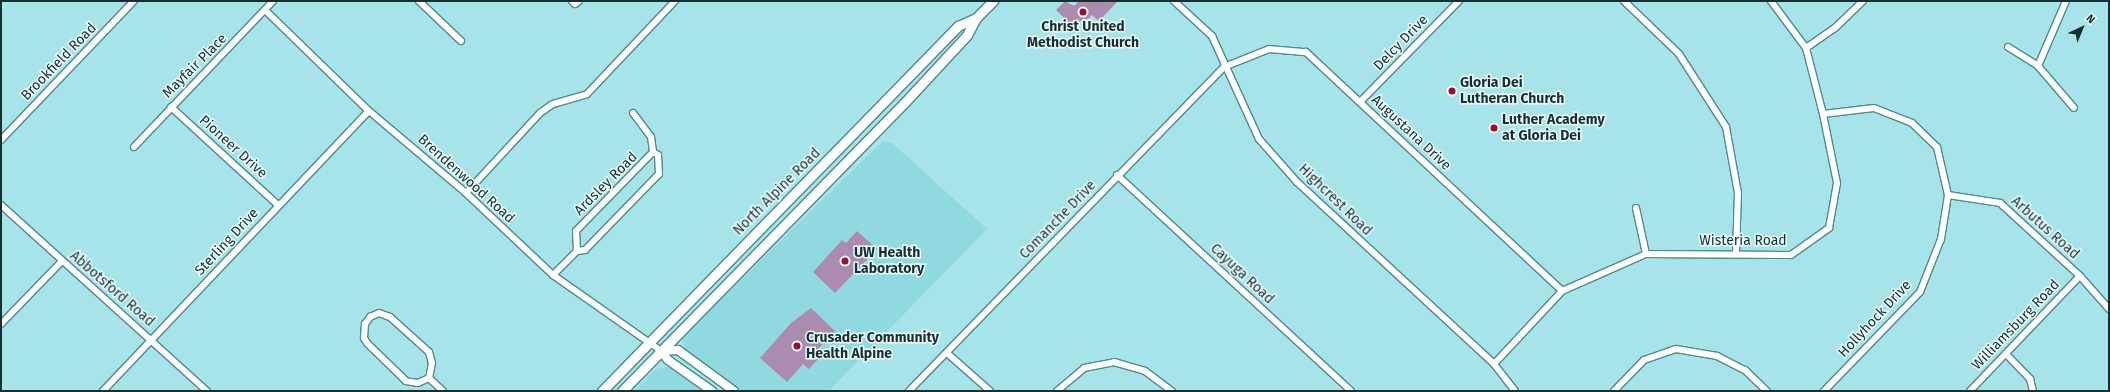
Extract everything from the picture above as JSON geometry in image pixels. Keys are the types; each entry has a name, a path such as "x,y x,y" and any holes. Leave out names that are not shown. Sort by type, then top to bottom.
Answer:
{"main road":[{"name":"North Alpine Road","path":"622,391 905,102 967,35 976,18 993,1"},
{"name":"North Alpine Road","path":"602,391 958,26 976,18"}],"street":[{"name":"Brookfield Road","path":"1,140 134,1"},
{"name":"Mayfair Place","path":"134,147 274,1"},
{"path":"419,1 461,40"},
{"path":"466,194 540,113 553,104 587,94 675,1"},
{"name":"Highcrest Road","path":"1174,1 1212,36 1224,67 1259,139 1293,176 1494,364 1514,391"},
{"name":"Delcy Drive","path":"1360,102 1459,1"},
{"path":"1624,1 1679,54 1726,127 1738,193 1736,253"},
{"name":"Wisteria Road","path":"1494,364 1562,291 1646,254 1736,253 1791,255 1828,228 1838,183 1823,114 1806,48 1771,1"},
{"path":"1806,48 1835,28 1863,1"},
{"path":"2038,66 2066,1"},
{"name":"Brendenwood Road","path":"266,11 369,111 466,194 553,275 661,351"},
{"path":"2008,47 2038,66 2074,108"},
{"name":"Augustana Drive","path":"1224,67 1269,49 1306,52 1562,291"},
{"name":"Comanche Drive","path":"909,391 1117,175 1224,67"},
{"name":"Pioneer Drive","path":"171,108 278,205"},
{"name":"Hollyhock Drive","path":"1823,114 1874,108 1912,123 1937,147 1948,195 1942,239 1920,292 1824,391"},
{"name":"Sterling Drive","path":"103,391 278,205 369,111"},
{"path":"633,113 652,137 653,152"},
{"name":"Ardsley Road","path":"553,275 577,251 585,250 659,174 658,155 653,152 576,231 577,251"},
{"name":"Cayuga Road","path":"1117,175 1351,391"},
{"name":"Arbutus Road","path":"1948,195 2000,203 2080,276 2109,309"},
{"name":"Abbotsford Road","path":"1,205 61,262 152,339 207,391"},
{"path":"1636,208 1646,254"},
{"path":"1,324 61,262"},
{"name":"Williamsburg Road","path":"1970,391 2080,276"},
{"path":"379,313 390,317 429,352 432,363 429,378 418,383 406,380 367,343 363,329 370,317 379,313"},
{"path":"1614,391 1644,360 1676,349 1717,356 1745,370 1767,391"},
{"path":"661,351 678,350 734,391"},
{"path":"661,351 668,360 712,391"},
{"path":"947,353 990,391"},
{"path":"2006,354 2030,379 2033,391"},
{"path":"1057,391 1084,368 1114,362 1145,371 1172,391"},
{"path":"429,378 443,391"}],"shaded area":[{"path":"883,141 892,143 987,229 829,391 741,391 685,349 682,341 685,334"},
{"path":"672,367 707,391 635,391 656,369"}],"building":[{"name":"Christ United Methodist Church","path":"1065,1 1074,6 1079,1 1118,1 1099,21 1092,15 1086,21 1084,18 1074,28 1056,10"},
{"name":"UW Health Laboratory","path":"857,231 877,249 835,293 813,272 842,240 846,243"},
{"name":"Crusader Community Health Alpine","path":"811,308 835,331 818,349 823,354 809,369 803,364 787,382 760,358 791,323"}],"place":[{"name":"Christ United Methodist Church","path":"1083,12"},
{"name":"Gloria Dei Lutheran Church","path":"1452,91"},
{"name":"Luther Academy at Gloria Dei","path":"1494,128"},
{"name":"UW Health Laboratory","path":"845,261"},
{"name":"Crusader Community Health Alpine","path":"797,346"}]}
